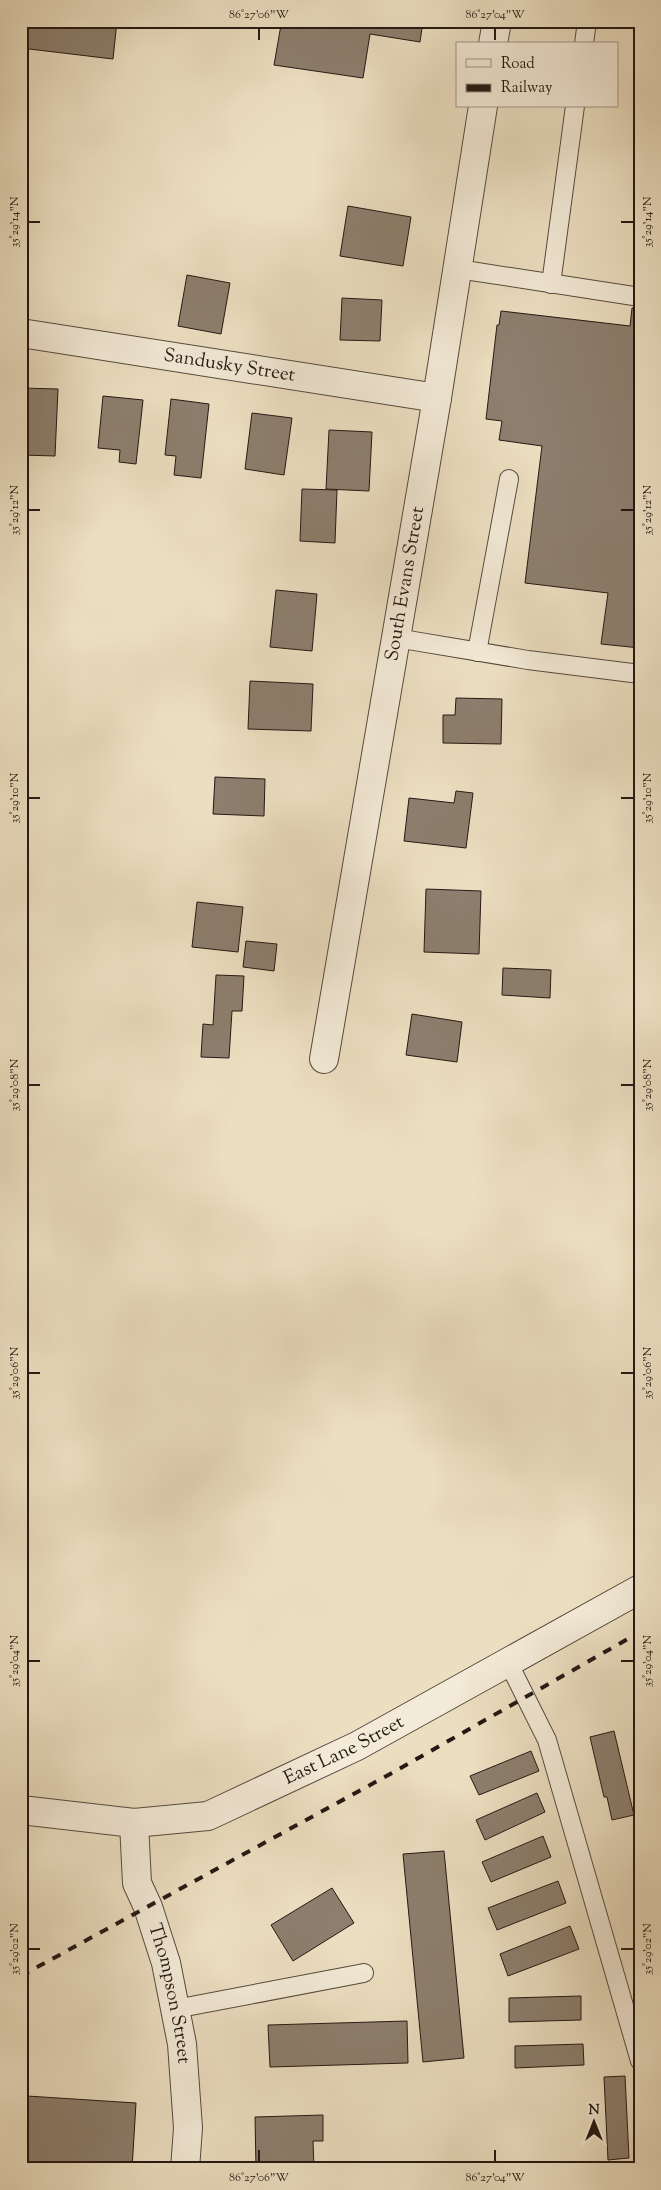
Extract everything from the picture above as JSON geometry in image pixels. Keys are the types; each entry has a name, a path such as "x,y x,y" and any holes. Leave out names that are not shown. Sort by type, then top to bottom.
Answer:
{"street":[{"path":"493,42 497,21"},
{"name":"South Evans Street","path":"324,1059 437,398 483,108"},
{"name":"Sandusky Street","path":"21,333 437,398"},
{"name":"East Lane Street","path":"21,1810 134,1823 208,1816 357,1746 640,1589"},
{"name":"Thompson Street","path":"134,1823 138,1884 148,1907 166,1963 182,2044 188,2128 185,2169"}],"lane":[{"path":"584,42 587,21"},
{"path":"551,284 575,108"},
{"path":"458,269 640,298"},
{"path":"477,652 510,479"},
{"path":"396,638 477,652 640,674"},
{"path":"508,1662 547,1740 640,2061"},
{"path":"175,2009 364,1972"}],"building":[{"path":"21,21 117,21 113,59 21,48"},
{"path":"257,21 423,21 420,42 370,34 363,78 274,65 281,25"},
{"path":"348,206 411,217 403,266 340,256"},
{"path":"187,275 230,283 221,334 178,326"},
{"path":"342,298 382,300 380,341 340,340"},
{"path":"632,308 640,309 640,648 601,644 608,593 525,583 542,446 499,440 502,421 486,419 497,325 499,325 501,311 630,326"},
{"path":"21,388 58,389 55,456 21,455"},
{"path":"103,396 143,400 136,464 119,462 120,450 98,448"},
{"path":"171,399 209,404 201,478 174,475 176,456 165,455"},
{"path":"252,413 292,418 284,475 245,469"},
{"path":"329,430 372,432 369,491 326,489"},
{"path":"302,489 337,490 335,543 300,541"},
{"path":"276,590 317,594 312,651 270,647"},
{"path":"250,681 313,684 311,731 248,729"},
{"path":"456,698 502,699 501,744 443,743 443,715 455,715"},
{"path":"215,777 265,779 264,816 213,814"},
{"path":"456,791 473,793 466,848 404,841 409,798 454,803"},
{"path":"426,889 481,891 479,954 424,952"},
{"path":"197,902 243,907 238,952 192,947"},
{"path":"246,941 277,944 274,971 243,967"},
{"path":"503,968 551,970 550,998 502,995"},
{"path":"216,975 244,976 242,1011 232,1011 229,1058 201,1057 203,1024 213,1025"},
{"path":"412,1014 462,1022 457,1062 406,1055"},
{"path":"614,1731 634,1815 612,1820 607,1797 604,1797 590,1737"},
{"path":"531,1751 539,1771 479,1795 470,1776"},
{"path":"537,1793 545,1812 485,1840 476,1820"},
{"path":"543,1836 551,1857 491,1882 482,1862"},
{"path":"444,1851 464,2058 423,2062 403,1854"},
{"path":"558,1881 566,1903 497,1930 488,1908"},
{"path":"332,1888 354,1923 293,1961 271,1925"},
{"path":"570,1926 579,1949 508,1976 500,1954"},
{"path":"581,1996 581,2020 509,2022 509,1998"},
{"path":"407,2021 408,2063 270,2067 268,2025"},
{"path":"583,2044 584,2065 515,2068 515,2046"},
{"path":"625,2076 629,2158 608,2160 604,2077"},
{"path":"27,2096 136,2103 132,2169 23,2167"},
{"path":"323,2115 323,2141 313,2141 314,2169 256,2169 255,2117"}],"railway":[{"path":"21,1976 392,1773 640,1632"}]}
